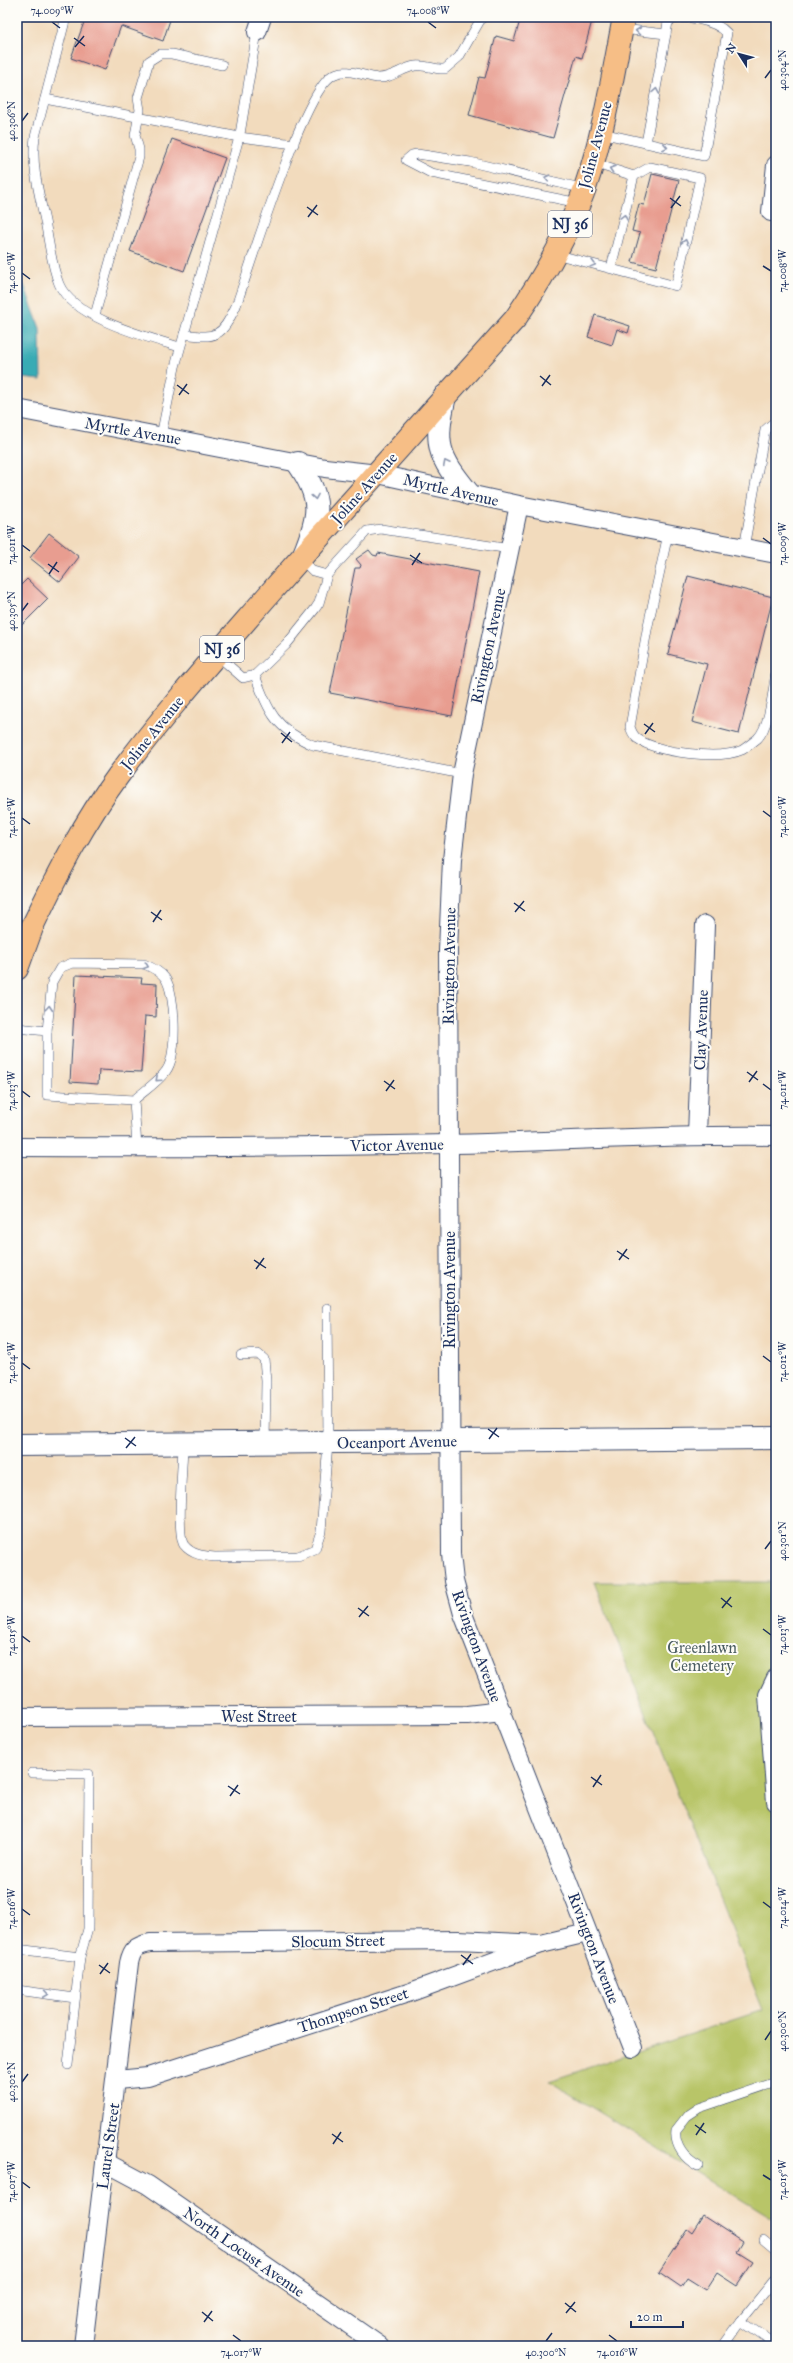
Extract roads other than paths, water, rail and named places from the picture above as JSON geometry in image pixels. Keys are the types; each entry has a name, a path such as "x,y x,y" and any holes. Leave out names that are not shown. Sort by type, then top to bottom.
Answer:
{"main road":[{"name":"Joline Avenue","path":"33,925 52,883 80,835 117,778 154,728 302,556 378,474 445,396 515,319 539,284 555,254 582,196 600,133 623,23"},
{"name":"NJ 36","path":"17,958 33,925"},
{"name":"NJ 36","path":"17,969 33,925"}],"street":[{"path":"771,212 776,165"},
{"path":"445,396 438,427 438,442 445,462 469,494"},
{"name":"Myrtle Avenue","path":"30,412 298,462 378,474 520,505 776,554"},
{"path":"298,462 311,481 316,502 317,516 302,556"},
{"name":"Rivington Avenue","path":"520,505 462,774 452,860 448,950 451,1554 454,1581 462,1614 502,1711 587,1933 633,2048"},
{"name":"Clay Avenue","path":"697,1135 705,925"},
{"name":"Victor Avenue","path":"17,1146 137,1148 449,1144 697,1135 776,1136"},
{"name":"Oceanport Avenue","path":"17,1446 776,1438"},
{"path":"776,1678 768,1695 776,1802"},
{"name":"West Street","path":"17,1717 467,1715 502,1711"},
{"name":"Thompson Street","path":"117,2080 148,2077 411,1992 541,1944 587,1933"},
{"name":"Slocum Street","path":"136,1947 150,1943 418,1940 541,1944"},
{"name":"Laurel Street","path":"83,2346 105,2162 117,2080 129,1964 132,1952 136,1947"},
{"name":"North Locust Avenue","path":"105,2162 148,2185 380,2346"}],"lane":[{"path":"66,17 33,152 35,172 53,265 59,284 64,293 81,308 130,332 180,346"},
{"path":"184,334 207,337 214,336 229,322 294,144 318,91 332,75 350,72 384,78 415,66 445,70 459,56 482,17"},
{"path":"600,133 704,156 727,33 715,24 684,17 674,18 668,22 646,143"},
{"path":"623,23 666,34"},
{"path":"161,436 180,346 239,137 260,24"},
{"path":"95,315 139,157 139,149 135,135 139,117 139,92 146,66 154,56 172,54 222,65"},
{"path":"45,99 239,137 294,144"},
{"path":"417,154 470,162 582,196 431,173 406,160 412,155 417,154"},
{"path":"592,162 634,176"},
{"path":"555,254 676,286 700,178 650,167 634,176 611,268"},
{"path":"744,548 766,430 772,424 776,425"},
{"path":"216,655 243,678 255,675 286,645 316,609 327,575 367,531 381,529 510,549"},
{"path":"668,534 647,630 632,712 630,727 633,735 638,740 672,752 714,755 742,750 758,738 766,724 776,672"},
{"path":"302,556 313,571 327,575"},
{"path":"255,675 266,706 283,727 295,737 313,745 462,774"},
{"path":"72,963 144,964 164,977 172,996 173,1046 167,1071 134,1100 47,1095 47,1031 52,982 60,968 72,963"},
{"path":"17,1028 47,1031"},
{"path":"134,1100 137,1148"},
{"path":"183,1444 180,1527 184,1544 192,1552 203,1556 266,1557 298,1556 315,1549 321,1531 328,1443 327,1308"},
{"path":"241,1355 258,1354 264,1359 266,1381 265,1444"},
{"path":"32,1773 89,1774 88,1930 80,1957 68,2065"},
{"path":"17,1949 80,1957"},
{"path":"17,1990 75,1998"},
{"path":"698,2166 684,2155 677,2144 676,2130 686,2116 699,2108 776,2082"},
{"path":"764,2240 776,2250"},
{"path":"723,2346 776,2278"},
{"path":"741,2321 776,2345"}],"water":[{"path":"17,266 40,328 41,380 22,378 21,348 17,330"}],"park label":[{"name":"Greenlawn Cemetery","path":"702,1656"}]}
